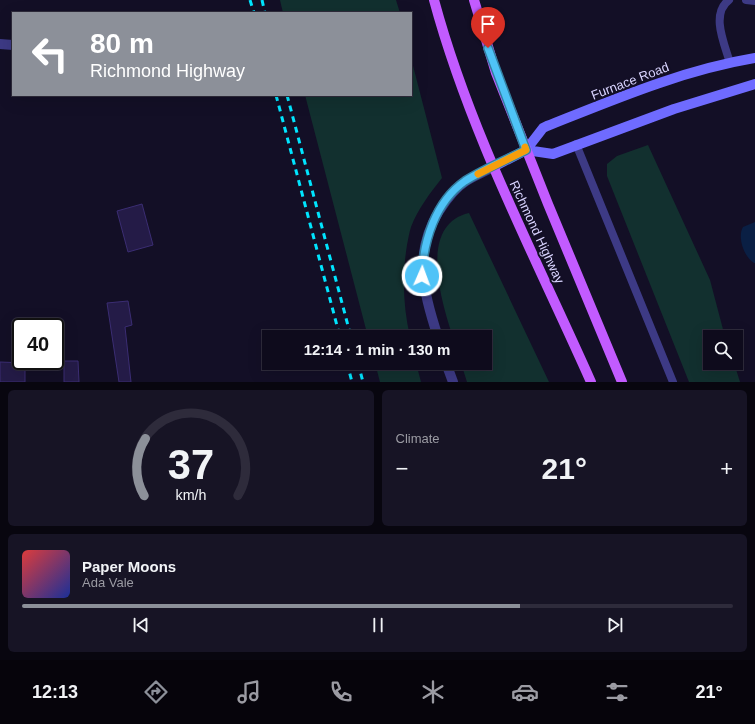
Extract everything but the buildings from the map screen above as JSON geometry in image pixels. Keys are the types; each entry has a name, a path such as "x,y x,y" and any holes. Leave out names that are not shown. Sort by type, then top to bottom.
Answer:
{"main road":[{"name":"Richmond Highway","path":"434,0 458,76 493,168 591,382"},
{"name":"Richmond Highway","path":"474,0 496,73 526,150 622,382"},
{"name":"Furnace Road","path":"493,168 526,150 543,128 646,87 683,75 755,58"},
{"path":"526,150 553,154 576,144 674,109 755,84"}],"street":[{"path":"0,44 12,45"},
{"name":"Furnace Road","path":"436,330 424,293 422,276 423,257 429,233 443,205 456,189 465,182 493,168"},
{"path":"449,370 453,382"}],"lane":[{"path":"729,0 722,7 720,19 730,63"},
{"path":"576,144 673,382"}],"green space":[{"path":"280,0 396,0 400,12 283,12"},
{"path":"412,62 442,178 429,195 411,227 404,268 406,314 409,330 366,330 305,96 412,96"},
{"path":"648,145 710,280 723,330 703,330 703,370 736,370 740,382 689,382 607,176 607,164 617,156"},
{"path":"469,213 549,382 467,382 463,370 492,370 492,330 451,330 444,305 437,267 438,249 443,233 453,220"},
{"path":"377,370 418,370 421,382 380,382"}],"water":[{"path":"755,222 754,263 747,256 742,246 741,231 743,227"}],"railway":[{"path":"250,0 254,12"},
{"path":"262,0 265,12"},
{"path":"276,96 338,330"},
{"path":"287,96 349,330"},
{"path":"349,370 352,382"},
{"path":"360,370 363,382"}],"slow traffic":[{"path":"478,174 493,168 526,150 525,147"}],"route":[{"path":"422,276 423,257 429,233 437,215 449,197 465,182 526,150 496,73 488,48"}]}
